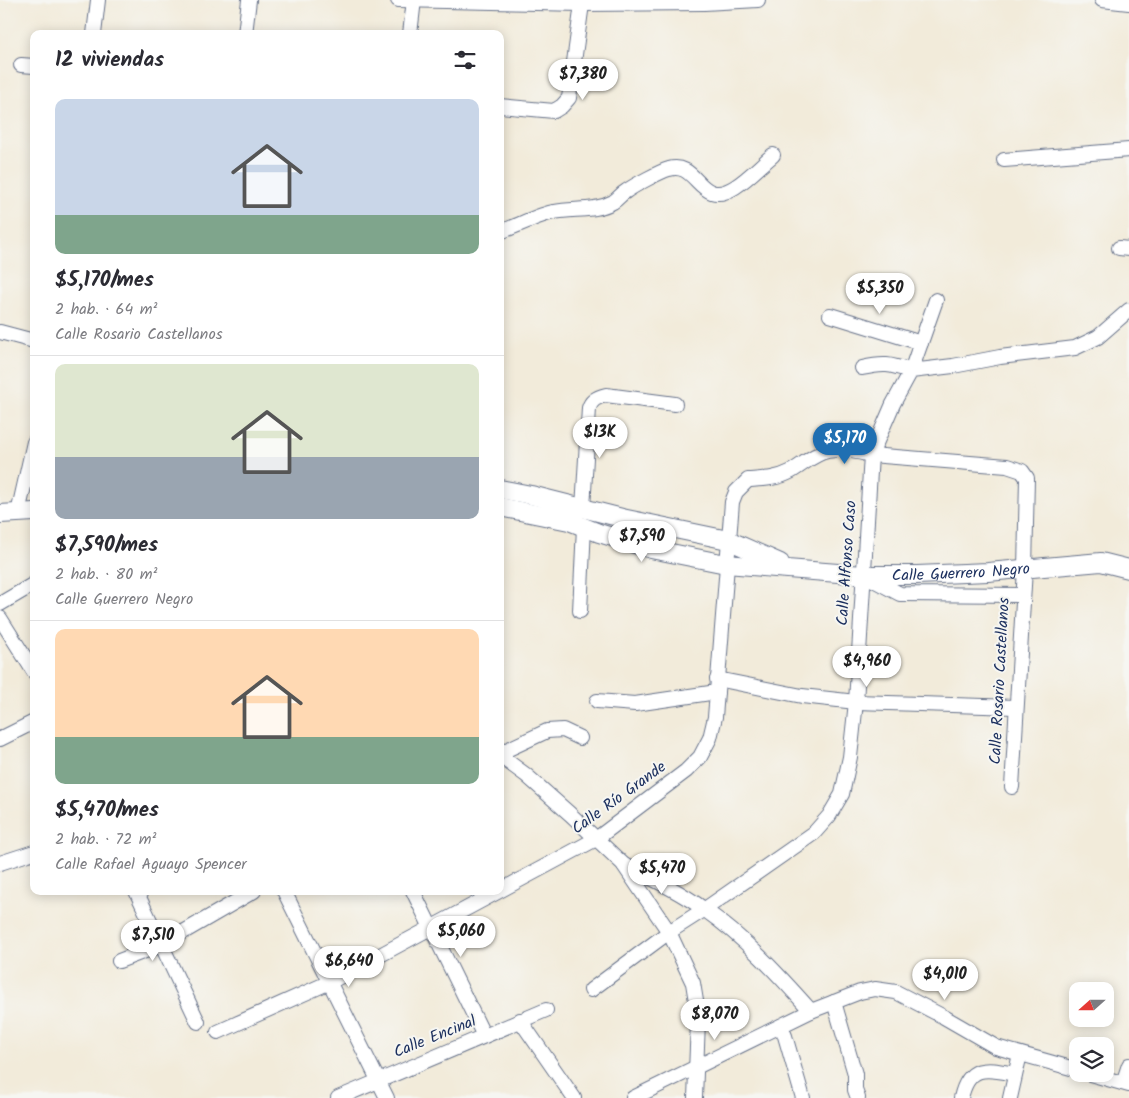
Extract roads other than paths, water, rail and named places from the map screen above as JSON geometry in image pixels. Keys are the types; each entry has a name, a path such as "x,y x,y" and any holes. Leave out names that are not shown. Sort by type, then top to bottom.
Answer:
{"street":[{"path":"94,30 98,0"},
{"path":"245,30 249,0"},
{"path":"398,0 561,2 582,4 758,0"},
{"path":"1102,0 1129,3"},
{"path":"410,30 413,1"},
{"path":"504,106 554,111 569,98 582,4"},
{"path":"1004,160 1129,150"},
{"path":"504,230 552,212 596,208 614,202 625,192 669,168 680,168 689,171 698,184 710,192 722,193 735,187 773,155"},
{"name":"Calle Alfonso Caso","path":"591,990 670,932 814,833 829,816 842,794 850,757 856,702 871,455 893,404 911,370 936,300"},
{"path":"862,368 892,364 911,370 953,366 1075,348 1098,337 1129,310"},
{"path":"830,315 921,343"},
{"path":"0,332 30,340"},
{"path":"583,508 588,408 590,402 606,395 675,404"},
{"name":"Calle Rosario Castellanos","path":"726,564 732,502 736,492 748,480 767,479 790,473 805,462 826,451 854,451 871,455 1006,466 1022,471 1027,478 1025,569 1012,788"},
{"path":"0,514 26,513 30,478"},
{"name":"Calle Guerrero Negro","path":"504,490 622,518 728,540 792,568"},
{"name":"Calle Guerrero Negro","path":"504,508 568,521 584,528 651,549 726,564 863,575 916,576 1101,562 1129,568"},
{"path":"580,611 584,528"},
{"name":"Calle Río Grande","path":"504,889 596,839 686,771 700,757 710,738 716,717 726,564"},
{"path":"863,575 900,594 1023,595"},
{"path":"0,604 30,586"},
{"path":"0,618 30,666"},
{"path":"597,701 635,704 717,685 856,702 1016,707"},
{"path":"0,739 30,724"},
{"path":"504,752 547,731 563,730 580,738"},
{"path":"504,757 555,801 623,864 670,932 693,983 698,1021 695,1098"},
{"path":"0,863 30,853"},
{"path":"623,864 666,885 705,909 761,958 811,1011"},
{"path":"138,895 198,1022"},
{"path":"119,962 161,945 247,895"},
{"path":"286,895 387,1098"},
{"path":"415,895 484,1036"},
{"name":"Calle Río Grande","path":"218,1032 330,982 493,895"},
{"path":"633,1098 811,1011 860,992 875,989 896,992 996,1047 1069,1068"},
{"path":"834,1002 855,1074 855,1090 858,1098"},
{"name":"Calle Encinal","path":"338,1098 546,1010"},
{"path":"520,1020 574,1098"},
{"path":"781,1026 803,1098"},
{"path":"1010,1098 1020,1054"},
{"path":"1126,1084 1129,1065"},
{"path":"961,1098 970,1078 977,1071 984,1069 1015,1074"}]}
